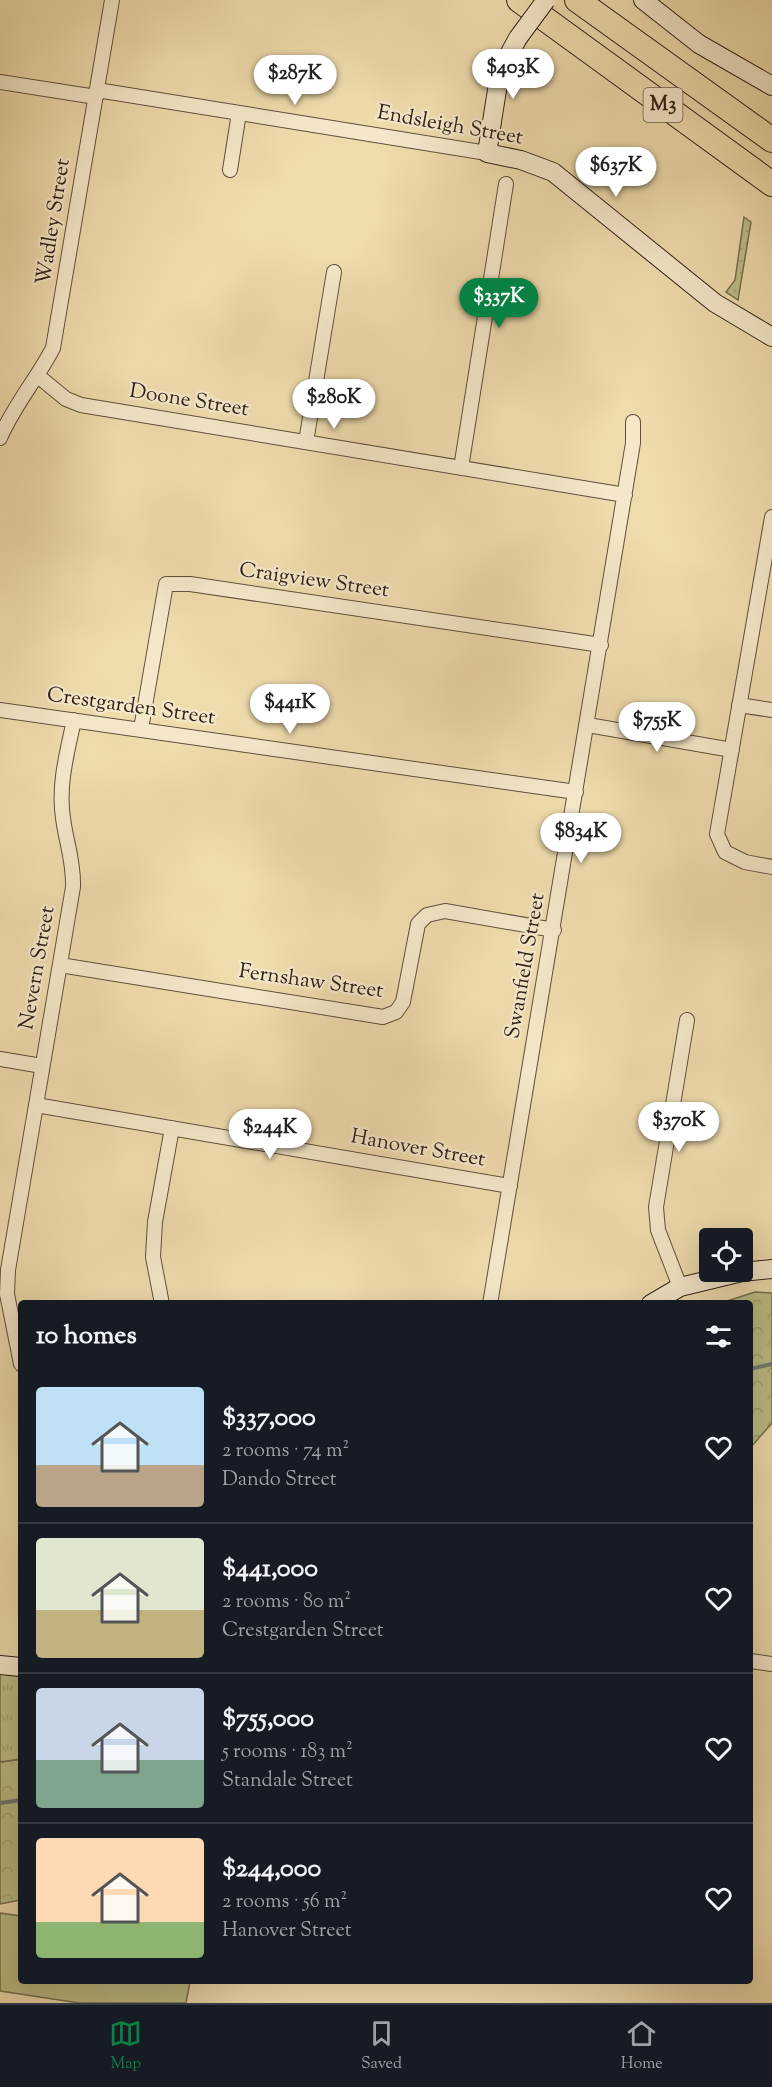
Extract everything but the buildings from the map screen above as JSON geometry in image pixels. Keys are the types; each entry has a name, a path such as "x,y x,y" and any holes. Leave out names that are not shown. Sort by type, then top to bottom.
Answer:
{"highway":[{"name":"M3","path":"519,0 772,184"},
{"name":"M3","path":"577,0 772,140"}],"street":[{"name":"Wadley Street","path":"0,437 18,403 38,376 53,348 60,320 112,0"},
{"path":"487,153 500,71 518,38 546,0"},
{"path":"643,0 699,44 772,86"},
{"name":"Endsleigh Street","path":"0,82 239,113 521,160 553,172 715,303 772,337"},
{"path":"230,170 239,113"},
{"path":"461,468 506,184"},
{"path":"306,442 334,272"},
{"name":"Doone Street","path":"38,376 66,399 81,405 625,495"},
{"name":"Swanfield Street","path":"491,1300 601,645 633,443 633,422"},
{"path":"772,517 717,834 725,852 746,862 772,867"},
{"name":"Craigview Street","path":"141,729 166,584 190,584 601,645"},
{"path":"739,705 772,710"},
{"name":"Crestgarden Street","path":"0,710 576,792"},
{"name":"Nevern Street","path":"18,1349 7,1294 8,1270 73,887 74,866 63,819 61,786 74,720"},
{"path":"588,725 732,750"},
{"name":"Fernshaw Street","path":"60,965 383,1017 396,1012 403,1002 418,924 427,915 445,911 554,930"},
{"path":"680,1287 658,1230 656,1207 687,1020"},
{"path":"0,1059 42,1066"},
{"name":"Hanover Street","path":"36,1105 510,1186"},
{"path":"161,1300 153,1257 155,1222 172,1128"},
{"path":"753,1271 772,1269"},
{"path":"658,1300 680,1287 701,1282"},
{"path":"753,1661 772,1664"},
{"path":"0,1665 18,1667"}],"green space":[{"path":"744,217 751,222 738,300 726,292 735,280"},
{"path":"755,1292 772,1293 772,1423 753,1445 753,1300 730,1300"},
{"path":"0,1674 18,1676 18,1759 0,1762"},
{"path":"18,1759 18,1901 0,1904 0,1762"},
{"path":"0,1913 18,1916 18,1984 190,1984 186,2003 79,2003 0,1991"}],"waterway":[{"path":"753,1368 772,1364"},
{"path":"0,1803 18,1800"}]}
